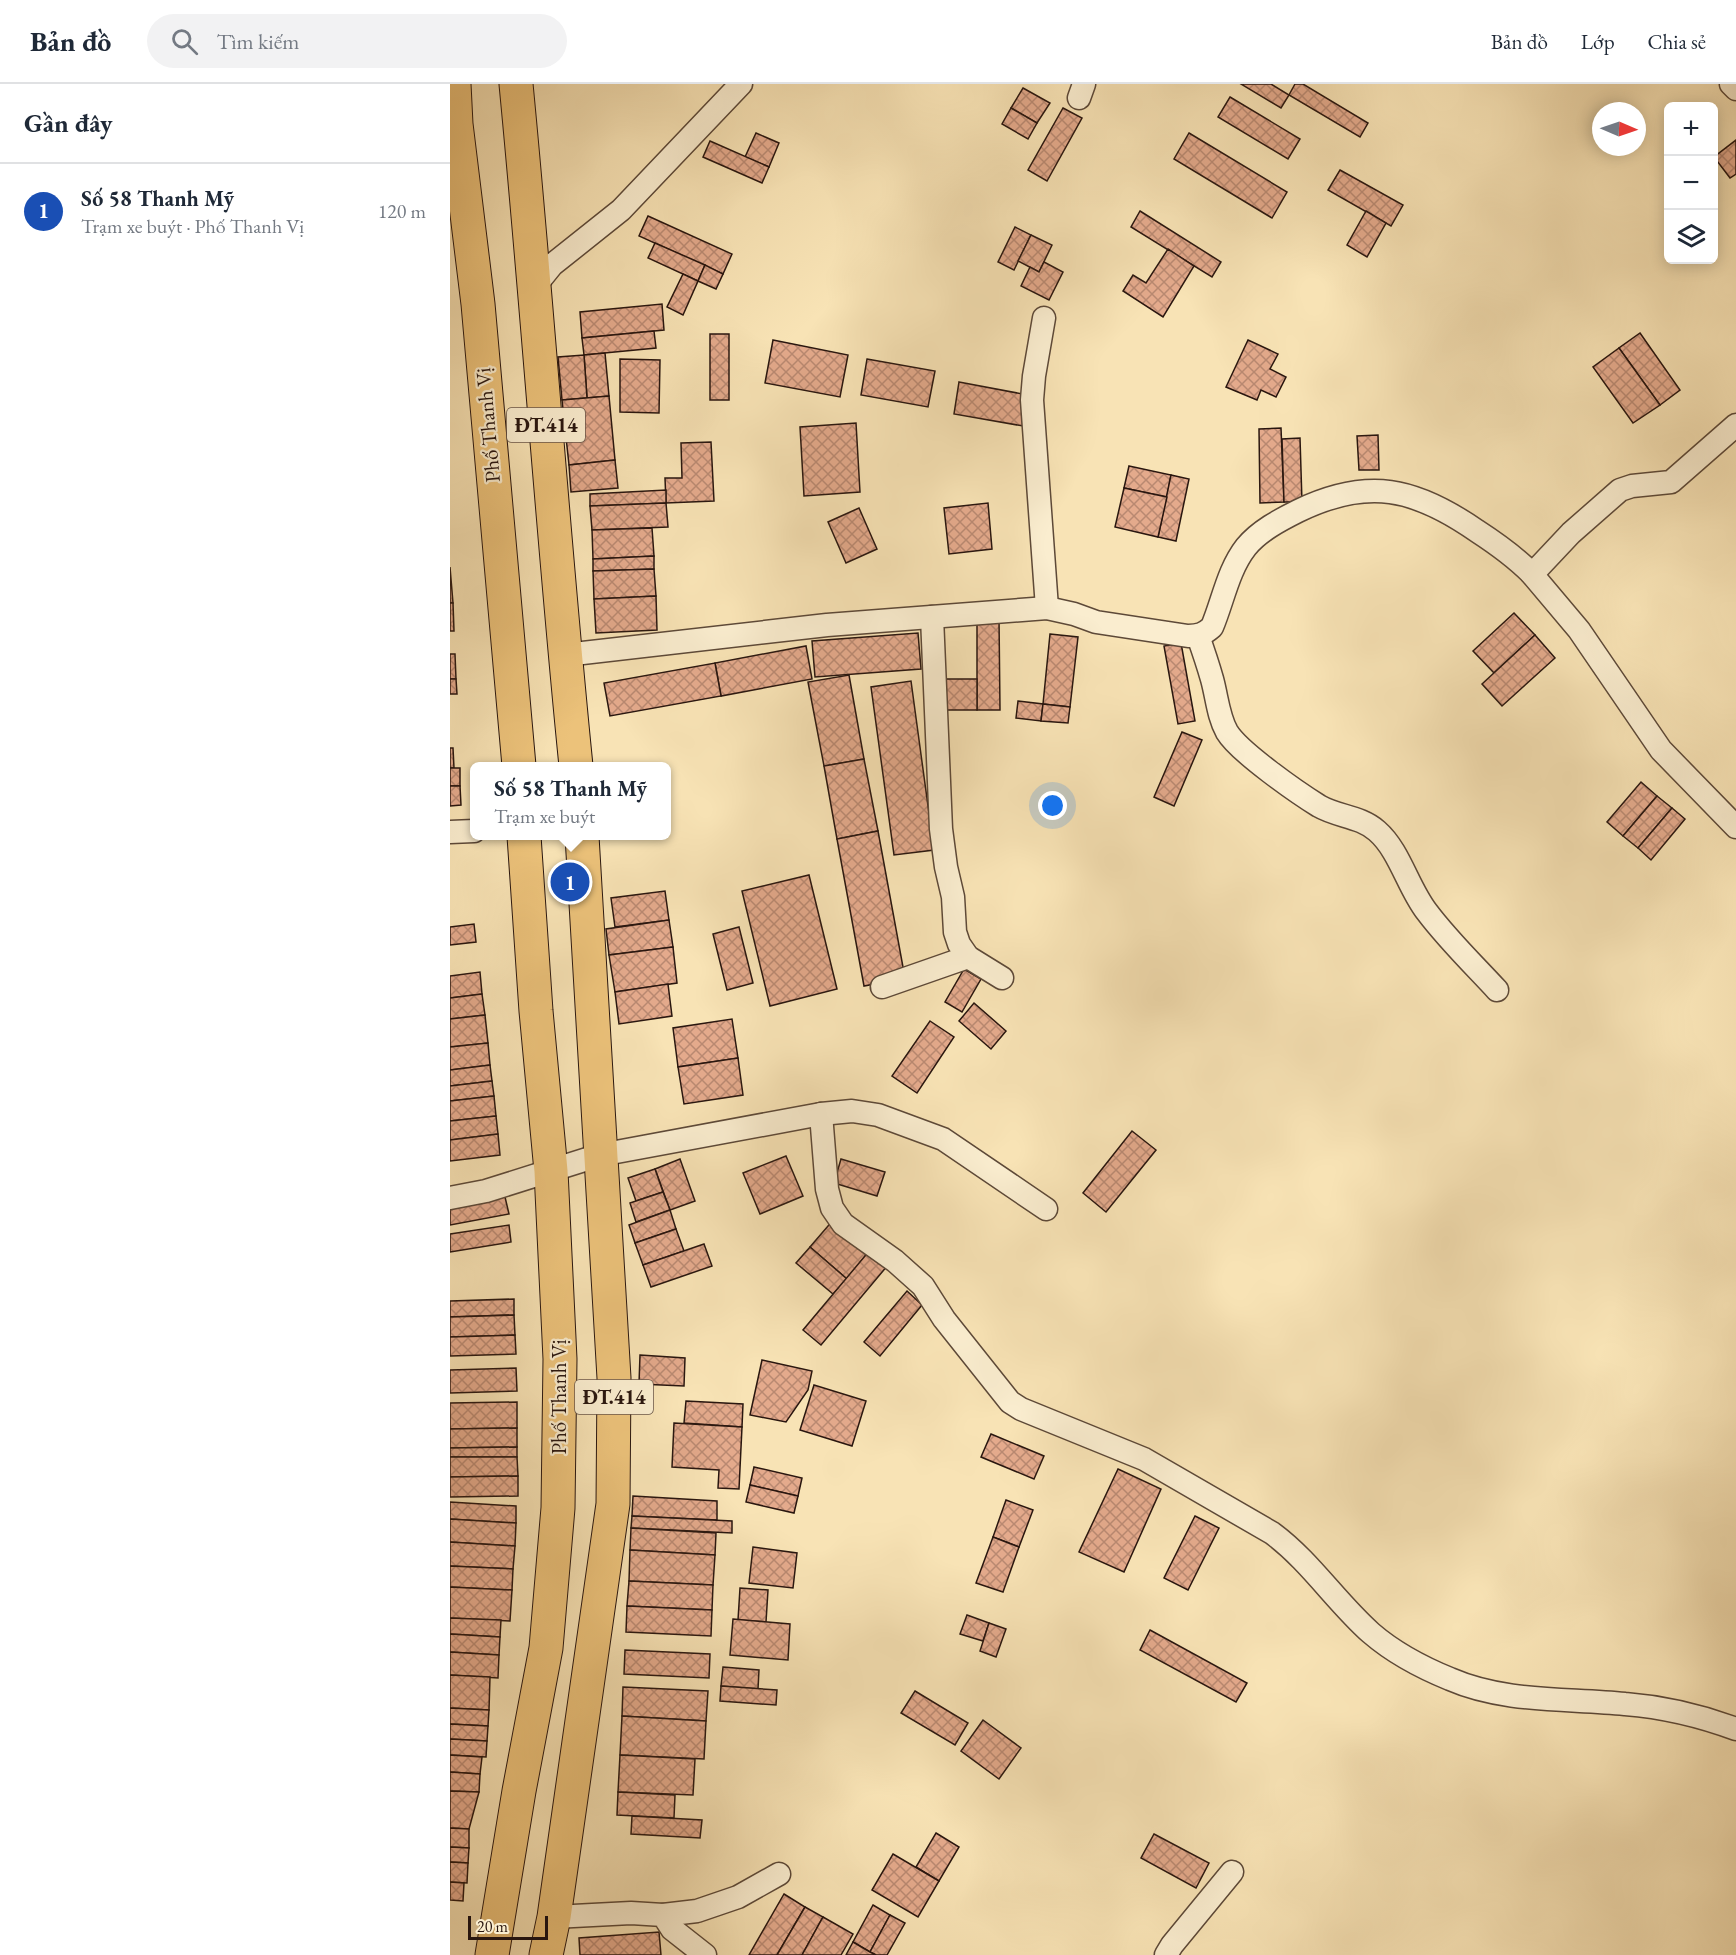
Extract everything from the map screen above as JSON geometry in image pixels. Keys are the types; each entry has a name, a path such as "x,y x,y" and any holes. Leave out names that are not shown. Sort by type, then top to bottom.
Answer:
{"main road":[{"name":"Phố Thanh Vị","path":"454,84 456,124 478,304 519,762"},
{"name":"ĐT.414","path":"516,84 536,286 576,762"},
{"name":"Phố Thanh Vị","path":"492,1955 519,1791 546,1648 558,1508 560,1359 551,1171 536,1011 524,840"},
{"name":"ĐT.414","path":"546,1955 554,1917 613,1504 614,1378 582,840"}],"street":[{"path":"536,286 552,265 621,210 741,84"},
{"path":"1731,84 1736,89"},
{"path":"1044,318 1032,400 1047,608"},
{"path":"1531,573 1571,533 1620,490 1632,486 1671,482 1736,425"},
{"path":"565,655 827,625 1047,608 1096,622 1198,636 1212,627 1234,568 1247,547 1262,532 1282,519 1341,494 1380,491 1405,494 1429,502 1467,523 1514,556 1531,573 1579,630 1661,750 1736,826"},
{"path":"932,617 941,829 953,897 955,932 959,944 968,957 1002,978"},
{"path":"1198,636 1221,719 1238,746 1303,796 1326,810 1359,819 1376,830 1389,843 1426,912 1497,990"},
{"path":"450,832 470,831"},
{"path":"882,987 968,957"},
{"path":"450,1198 486,1191 600,1155 821,1114 852,1111 878,1115 944,1140 1046,1209"},
{"path":"821,1114 826,1189 832,1208 843,1224 895,1261 923,1286 944,1319 1010,1402 1021,1409 1144,1460 1272,1533 1291,1547 1371,1633 1399,1653 1449,1679 1484,1691 1520,1697 1626,1704 1668,1710 1736,1729"},
{"path":"1166,1955 1232,1872"},
{"path":"554,1917 631,1913 663,1915 697,1911 738,1897 779,1874"},
{"path":"663,1915 672,1929 705,1955"}],"building":[{"path":"1241,84 1271,84 1289,95 1281,108"},
{"path":"1295,84 1303,84 1368,123 1360,137 1289,95"},
{"path":"1023,88 1050,103 1037,123 1011,108"},
{"path":"1230,97 1300,139 1288,159 1218,117"},
{"path":"1011,108 1037,123 1028,139 1002,124"},
{"path":"1063,108 1082,118 1047,181 1028,170"},
{"path":"756,133 779,143 769,167 745,157"},
{"path":"1189,133 1287,192 1272,218 1174,159"},
{"path":"1736,140 1736,174 1730,178 1718,162 1718,154"},
{"path":"710,141 769,167 762,183 703,157"},
{"path":"1340,170 1403,205 1391,226 1328,190"},
{"path":"1140,211 1221,262 1212,277 1131,227"},
{"path":"1366,211 1386,223 1367,257 1347,245"},
{"path":"648,216 732,254 723,274 639,236"},
{"path":"1015,227 1031,235 1014,270 998,262"},
{"path":"1031,235 1052,245 1039,272 1018,261"},
{"path":"655,243 705,265 698,281 648,258"},
{"path":"1168,249 1194,266 1163,317 1123,291 1133,275 1146,283"},
{"path":"1044,262 1063,272 1049,300 1021,286 1030,267 1039,272"},
{"path":"705,265 723,274 716,289 698,281"},
{"path":"683,274 698,281 683,315 667,307"},
{"path":"662,304 664,330 582,338 580,312"},
{"path":"654,331 656,348 584,355 582,338"},
{"path":"1640,333 1680,390 1660,405 1619,348"},
{"path":"710,334 729,334 729,400 710,400"},
{"path":"773,340 848,355 840,397 765,383"},
{"path":"1248,340 1278,354 1270,369 1286,377 1276,397 1261,390 1257,400 1226,387"},
{"path":"1619,348 1660,405 1633,423 1593,367"},
{"path":"605,353 609,396 587,398 584,355"},
{"path":"584,355 587,398 562,400 558,357"},
{"path":"620,359 660,360 659,413 620,412"},
{"path":"867,359 935,371 928,407 861,395"},
{"path":"959,382 1028,395 1023,426 954,414"},
{"path":"609,396 615,460 569,465 562,400"},
{"path":"856,423 860,492 804,496 800,427"},
{"path":"1281,428 1284,502 1260,503 1259,429"},
{"path":"1378,435 1379,470 1359,470 1357,436"},
{"path":"1300,438 1302,502 1284,502 1282,439"},
{"path":"711,442 714,501 666,503 665,478 682,478 681,443"},
{"path":"615,460 618,488 571,492 569,465"},
{"path":"1129,466 1171,475 1167,497 1124,488"},
{"path":"1171,475 1189,479 1176,541 1158,537"},
{"path":"1124,488 1167,497 1158,537 1115,527"},
{"path":"666,490 666,503 590,506 590,494"},
{"path":"666,503 668,527 592,530 590,506"},
{"path":"988,503 992,549 949,554 944,508"},
{"path":"859,508 877,549 846,563 828,522"},
{"path":"652,528 654,556 593,559 592,530"},
{"path":"654,556 654,569 593,571 593,559"},
{"path":"450,567 453,603 450,603"},
{"path":"654,569 656,596 594,599 593,571"},
{"path":"656,596 657,630 596,633 594,599"},
{"path":"450,603 453,603 454,631 450,631"},
{"path":"1514,613 1535,635 1494,673 1473,651"},
{"path":"977,618 999,618 1000,710 977,710"},
{"path":"918,633 921,669 815,677 812,641"},
{"path":"1050,634 1078,637 1070,707 1043,704"},
{"path":"1535,635 1555,658 1502,706 1482,684"},
{"path":"1181,643 1195,721 1178,724 1164,646"},
{"path":"806,646 812,679 721,696 715,663"},
{"path":"450,654 455,654 456,679 450,679"},
{"path":"715,663 721,696 610,716 604,683"},
{"path":"849,675 864,759 824,766 808,682"},
{"path":"450,679 456,679 457,694 450,694"},
{"path":"942,679 977,679 977,710 942,710"},
{"path":"911,681 934,850 894,855 871,687"},
{"path":"1018,701 1043,704 1041,721 1016,718"},
{"path":"1043,704 1070,707 1068,723 1041,721"},
{"path":"1182,732 1202,740 1174,806 1154,797"},
{"path":"450,748 453,748 454,768 450,768"},
{"path":"864,759 878,831 837,839 824,766"},
{"path":"450,768 460,768 460,786 450,786"},
{"path":"1641,782 1657,796 1623,836 1607,822"},
{"path":"450,786 460,786 461,805 450,806"},
{"path":"1657,796 1672,808 1638,848 1623,836"},
{"path":"1672,808 1685,819 1651,860 1638,848"},
{"path":"878,831 905,978 864,986 837,839"},
{"path":"809,875 837,989 770,1006 742,891"},
{"path":"665,891 669,920 615,927 611,898"},
{"path":"669,920 673,947 609,955 606,929"},
{"path":"474,924 476,942 450,945 450,927"},
{"path":"739,927 753,983 727,990 713,934"},
{"path":"673,947 677,983 615,992 609,955"},
{"path":"964,969 981,979 962,1012 945,1002"},
{"path":"480,972 482,994 450,998 450,976"},
{"path":"668,984 672,1016 619,1024 615,992"},
{"path":"482,994 485,1015 450,1019 450,998"},
{"path":"974,1003 1006,1031 991,1049 959,1021"},
{"path":"485,1015 488,1043 450,1047 450,1019"},
{"path":"732,1019 738,1058 678,1067 673,1028"},
{"path":"930,1021 954,1037 917,1093 892,1076"},
{"path":"488,1043 490,1065 450,1070 450,1047"},
{"path":"738,1058 743,1095 684,1104 678,1067"},
{"path":"490,1065 492,1081 450,1086 450,1070"},
{"path":"492,1081 494,1096 450,1101 450,1086"},
{"path":"494,1096 496,1116 450,1121 450,1101"},
{"path":"496,1116 498,1134 450,1140 450,1121"},
{"path":"1132,1131 1156,1150 1106,1212 1083,1193"},
{"path":"498,1134 500,1155 450,1161 450,1140"},
{"path":"786,1156 803,1196 760,1214 743,1173"},
{"path":"680,1159 695,1201 670,1210 655,1169"},
{"path":"841,1159 885,1172 877,1196 834,1183"},
{"path":"655,1169 663,1192 636,1201 628,1178"},
{"path":"663,1192 670,1210 636,1222 630,1203"},
{"path":"505,1197 509,1214 450,1225 450,1207"},
{"path":"670,1210 676,1229 635,1243 629,1225"},
{"path":"834,1219 870,1250 847,1279 810,1247"},
{"path":"509,1225 511,1242 450,1252 450,1234"},
{"path":"676,1229 684,1251 643,1265 635,1243"},
{"path":"704,1244 712,1266 651,1287 643,1265"},
{"path":"810,1247 847,1279 833,1294 796,1263"},
{"path":"870,1250 888,1265 821,1345 803,1330"},
{"path":"907,1291 922,1305 880,1356 864,1342"},
{"path":"514,1299 514,1315 450,1317 450,1301"},
{"path":"514,1315 515,1335 450,1337 450,1317"},
{"path":"515,1335 516,1354 450,1356 450,1337"},
{"path":"640,1355 685,1358 684,1386 639,1384"},
{"path":"762,1360 812,1371 808,1390 786,1422 750,1415"},
{"path":"516,1368 517,1391 450,1393 450,1370"},
{"path":"814,1385 866,1401 852,1446 800,1430"},
{"path":"686,1401 743,1404 742,1427 684,1423"},
{"path":"517,1402 517,1428 450,1429 450,1403"},
{"path":"674,1423 742,1427 739,1489 718,1488 719,1470 672,1467"},
{"path":"517,1428 517,1447 450,1448 450,1429"},
{"path":"991,1434 1044,1456 1034,1479 981,1457"},
{"path":"517,1447 517,1457 450,1457 450,1448"},
{"path":"450,1457 517,1457 518,1476 450,1477"},
{"path":"754,1467 802,1478 798,1496 750,1485"},
{"path":"1118,1469 1161,1489 1124,1572 1079,1552"},
{"path":"518,1476 518,1496 450,1497 450,1477"},
{"path":"750,1485 798,1496 794,1513 746,1502"},
{"path":"633,1496 717,1501 717,1520 632,1516"},
{"path":"1006,1500 1033,1510 1019,1547 993,1537"},
{"path":"450,1502 516,1506 516,1523 450,1519"},
{"path":"632,1516 732,1521 732,1533 631,1528"},
{"path":"1195,1516 1219,1528 1188,1590 1164,1578"},
{"path":"450,1519 516,1523 515,1546 450,1542"},
{"path":"631,1528 716,1533 715,1555 630,1550"},
{"path":"993,1537 1019,1547 1003,1592 976,1583"},
{"path":"450,1542 515,1546 513,1569 450,1566"},
{"path":"753,1547 797,1553 793,1588 749,1583"},
{"path":"630,1550 715,1555 713,1585 629,1581"},
{"path":"450,1566 513,1569 512,1590 450,1587"},
{"path":"629,1581 713,1585 712,1610 627,1606"},
{"path":"450,1587 512,1590 510,1621 450,1618"},
{"path":"740,1588 768,1590 766,1622 738,1620"},
{"path":"627,1606 712,1610 711,1636 626,1632"},
{"path":"967,1615 989,1623 983,1641 960,1634"},
{"path":"450,1618 501,1620 500,1637 450,1634"},
{"path":"733,1619 790,1624 788,1660 730,1655"},
{"path":"989,1623 1006,1629 996,1657 980,1651"},
{"path":"1150,1630 1247,1683 1236,1702 1140,1650"},
{"path":"450,1634 500,1637 499,1655 450,1652"},
{"path":"625,1650 710,1654 709,1678 624,1674"},
{"path":"450,1652 499,1655 498,1678 450,1675"},
{"path":"723,1667 759,1670 758,1689 721,1686"},
{"path":"450,1675 490,1677 489,1710 450,1708"},
{"path":"721,1686 777,1690 776,1705 720,1701"},
{"path":"623,1687 708,1691 706,1721 622,1716"},
{"path":"915,1691 968,1723 955,1745 901,1713"},
{"path":"450,1708 489,1710 488,1726 450,1724"},
{"path":"622,1716 706,1721 704,1759 620,1755"},
{"path":"983,1720 1021,1748 999,1779 961,1751"},
{"path":"450,1724 488,1726 487,1741 450,1739"},
{"path":"450,1739 487,1741 486,1757 450,1755"},
{"path":"450,1755 482,1757 480,1774 450,1772"},
{"path":"620,1755 695,1759 693,1795 618,1792"},
{"path":"450,1772 480,1774 479,1792 450,1791"},
{"path":"450,1791 479,1792 469,1829 450,1828"},
{"path":"618,1792 675,1795 674,1818 617,1815"},
{"path":"632,1816 702,1820 700,1838 631,1834"},
{"path":"450,1828 469,1829 469,1848 450,1847"},
{"path":"936,1833 959,1847 939,1881 916,1867"},
{"path":"1154,1834 1209,1863 1196,1888 1141,1858"},
{"path":"450,1847 469,1848 468,1863 450,1862"},
{"path":"893,1854 939,1881 918,1917 872,1890"},
{"path":"450,1862 468,1863 467,1883 450,1882"},
{"path":"450,1882 464,1883 463,1901 450,1900"},
{"path":"784,1894 805,1907 777,1955 749,1955"},
{"path":"873,1905 890,1915 870,1952 853,1942"},
{"path":"805,1907 823,1917 802,1955 777,1955"},
{"path":"890,1915 905,1923 887,1955 876,1955 870,1952"},
{"path":"823,1917 853,1934 841,1955 802,1955"},
{"path":"659,1932 661,1955 580,1955 579,1938"},
{"path":"853,1942 870,1952 876,1955 846,1955"}],"place":[{"name":"Số 58 Thanh Mỹ","path":"570,882"}]}
